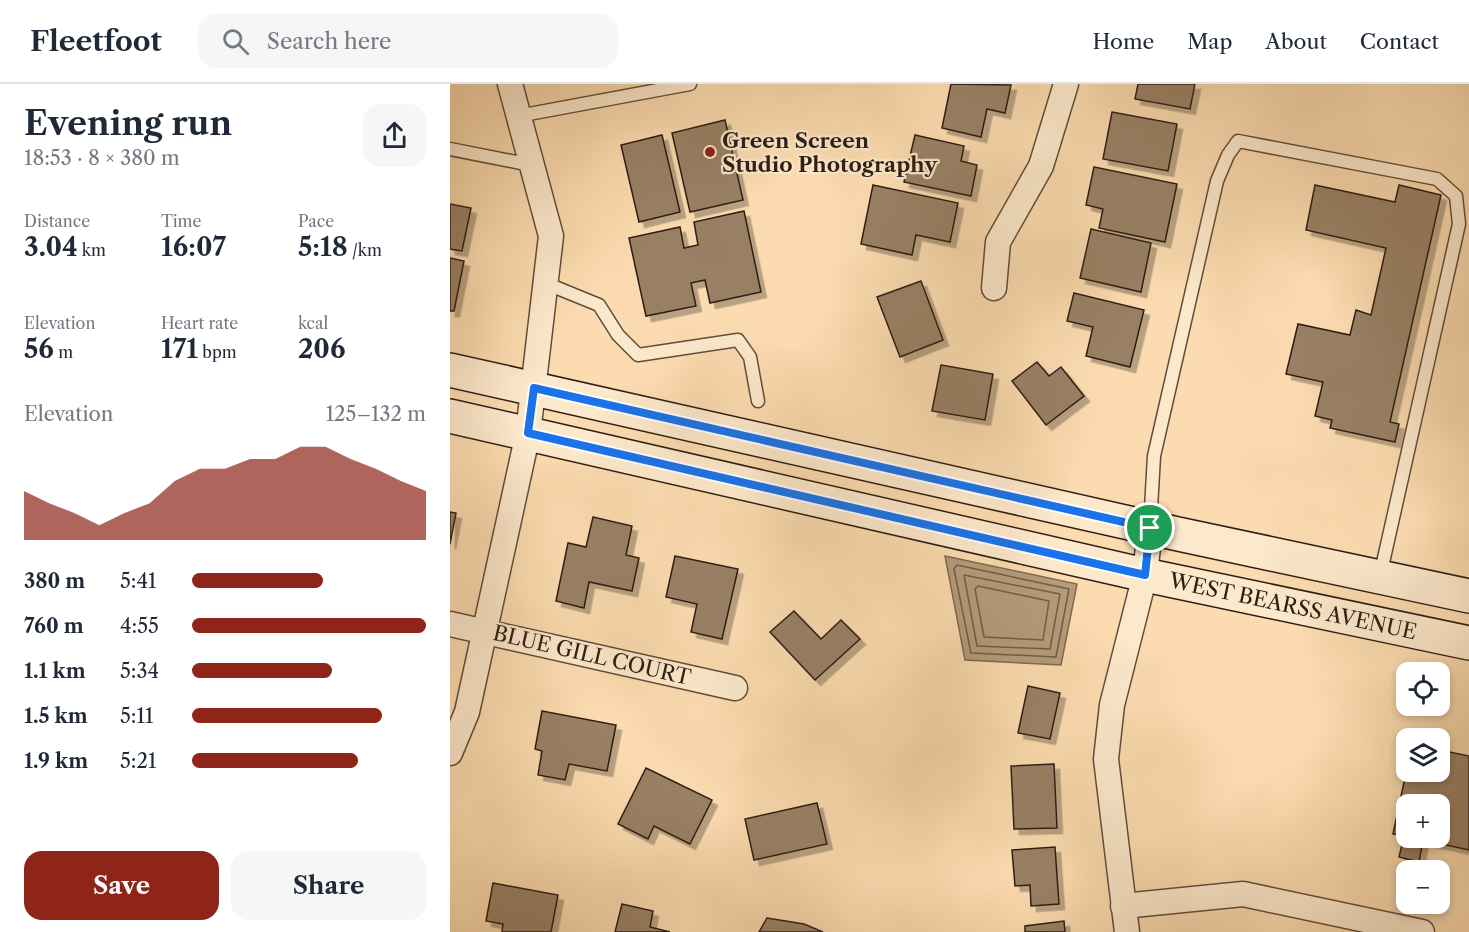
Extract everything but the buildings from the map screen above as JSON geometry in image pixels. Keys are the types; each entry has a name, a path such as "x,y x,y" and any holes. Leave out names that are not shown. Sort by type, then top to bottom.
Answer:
{"main road":[{"path":"450,370 1150,528 1469,596"},
{"name":"WEST BEARSS AVENUE","path":"450,416 1145,575 1469,643"}],"street":[{"path":"450,753 467,712 528,433 550,236 510,84"},
{"path":"994,288 998,242 1041,166 1066,84"},
{"path":"1127,932 1106,759 1112,705 1145,575 1150,528"},
{"name":"BLUE GILL COURT","path":"450,624 735,688"},
{"path":"1123,906 1243,894 1422,932"}],"lane":[{"path":"518,116 690,84"},
{"path":"1150,528 1154,456 1217,181 1228,154 1238,141 1437,179 1456,196 1459,224 1380,577"},
{"path":"450,149 531,165"},
{"path":"545,283 599,304 618,335 638,355 738,340 750,357 758,401"}],"water":[{"path":"945,556 1077,584 1061,665 965,660"}],"place":[{"name":"Green Screen Studio Photography","path":"710,152"}],"route":[{"path":"534,388 634,410 1150,528 1145,575 528,433 534,388"}]}
